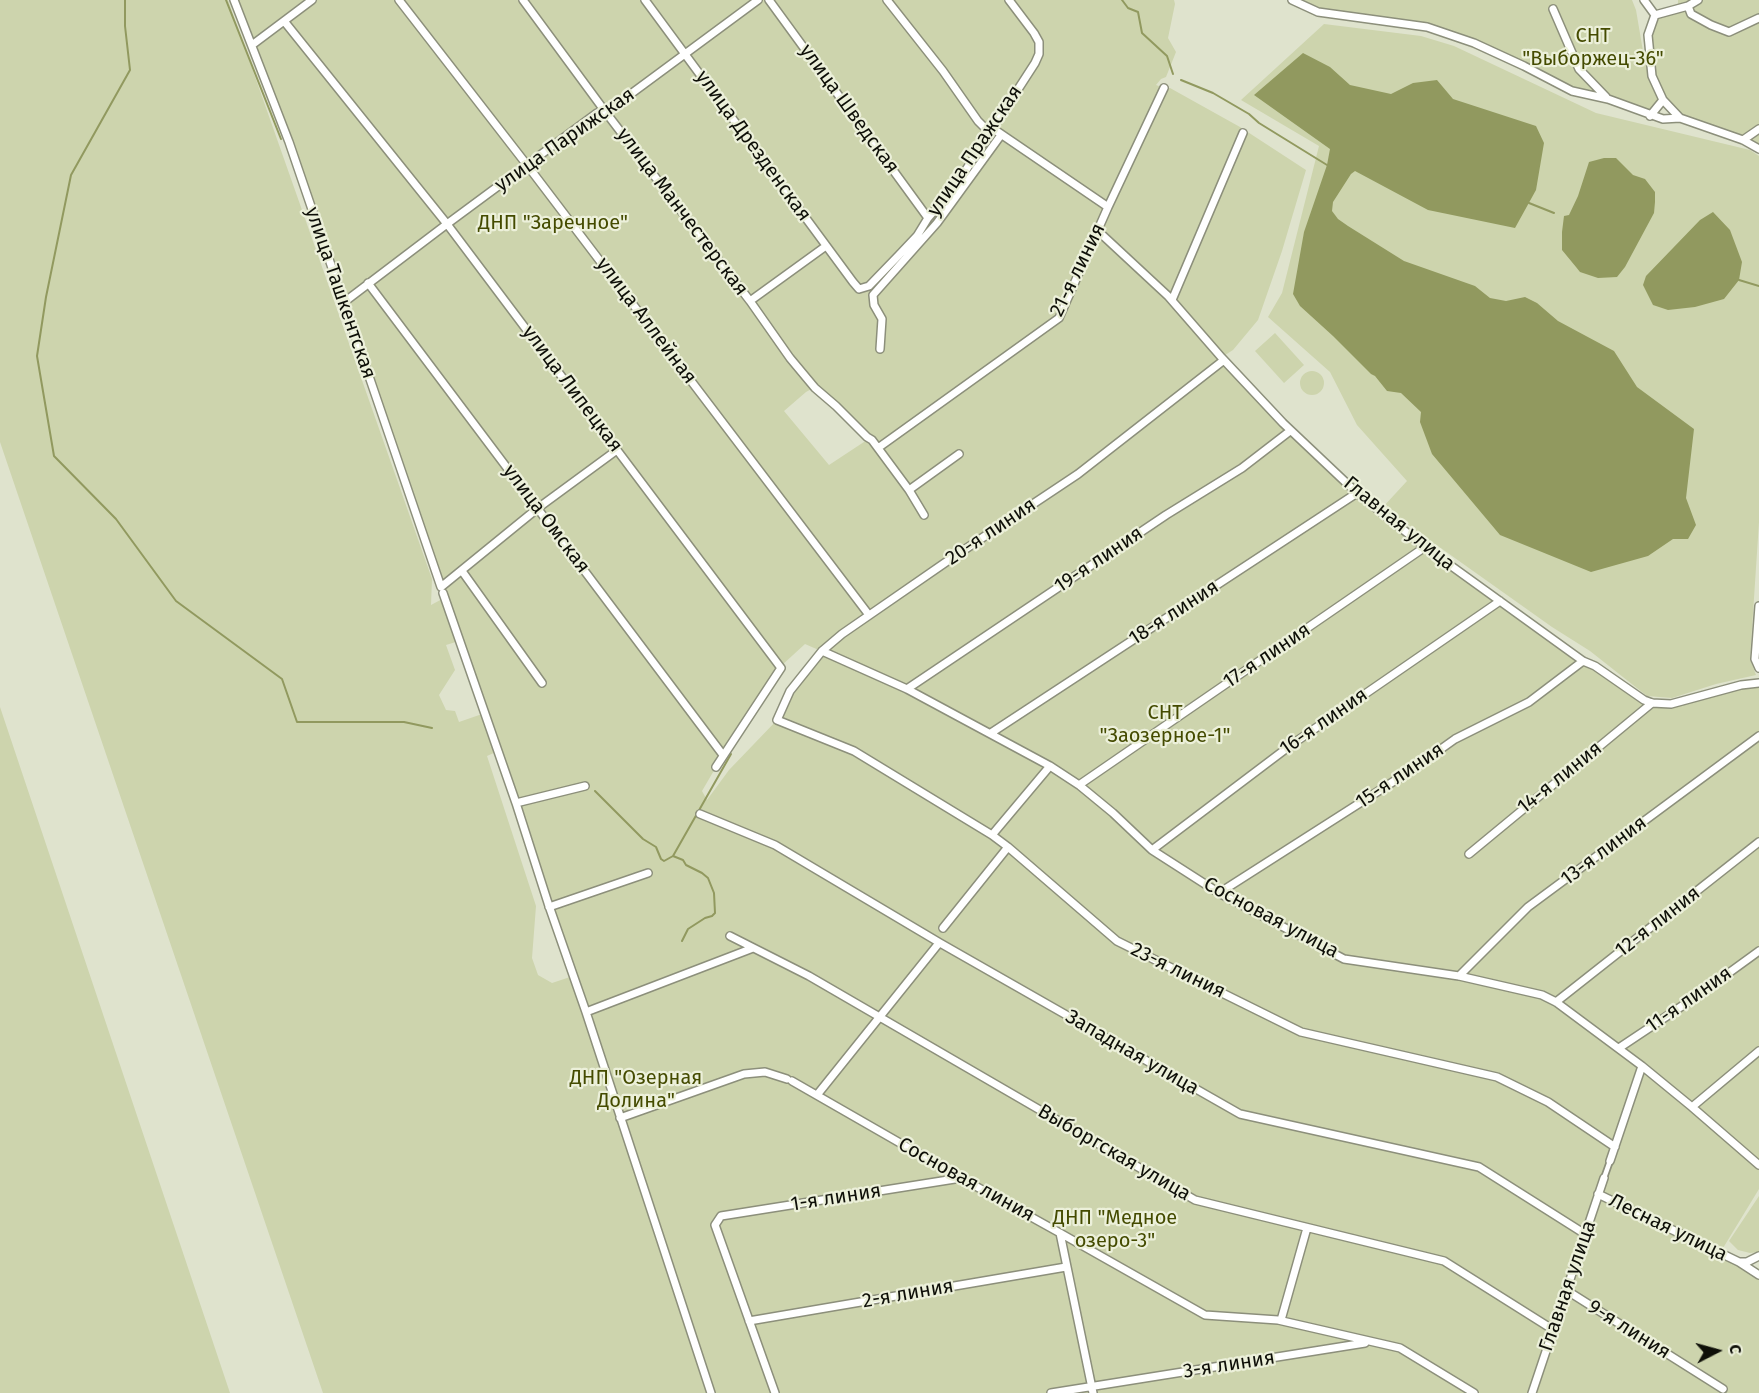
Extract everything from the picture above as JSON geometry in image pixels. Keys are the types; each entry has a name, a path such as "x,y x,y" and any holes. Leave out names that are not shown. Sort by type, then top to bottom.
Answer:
{"street":[{"name":"улица Ташкентская","path":"234,0 289,142 516,803 711,1393"},
{"path":"252,45 312,0"},
{"name":"улица Аллейная","path":"399,0 869,615"},
{"name":"улица Манчестерская","path":"523,0 806,379 872,440 909,490 924,515"},
{"name":"улица Дрезденская","path":"645,0 853,282 859,289 862,289"},
{"name":"улица Парижская","path":"343,303 597,113 624,99 759,0"},
{"name":"улица Шведская","path":"769,0 928,218"},
{"path":"886,0 984,127 1001,135 1108,207"},
{"name":"улица Пражская","path":"862,289 869,286 906,248 953,190 1035,63 1039,54 1039,42 1010,0"},
{"path":"1292,0 1318,12 1427,27 1474,43 1572,91 1608,99 1663,120 1680,118 1743,140 1759,149"},
{"path":"1644,0 1655,15"},
{"path":"1655,15 1688,6 1698,0"},
{"path":"1688,6 1691,14 1710,25 1729,32 1759,18"},
{"path":"1553,9 1579,69 1608,99"},
{"path":"1655,15 1648,34 1652,76 1663,100 1680,118"},
{"name":"улица Липецкая","path":"284,21 447,224 781,668 716,767"},
{"name":"21-я линия","path":"878,448 1059,318 1164,88"},
{"path":"1650,116 1663,100"},
{"path":"1743,140 1759,129"},
{"path":"1172,300 1243,133"},
{"path":"880,349 882,318 874,305 873,295 936,223 1001,135"},
{"name":"Главная улица","path":"1098,231 1172,300 1290,431 1357,493 1425,547 1582,662 1595,666 1644,700 1652,703"},
{"path":"750,301 826,246"},
{"name":"улица Омская","path":"368,283 723,755"},
{"name":"20-я линия","path":"777,720 790,691 822,651 869,615 1078,474 1224,360"},
{"name":"19-я линия","path":"907,689 1166,515 1242,468 1290,431"},
{"path":"442,590 462,570 538,508 617,450"},
{"path":"909,490 959,454"},
{"name":"18-я линия","path":"991,733 1357,493"},
{"name":"17-я линия","path":"1079,784 1425,547"},
{"path":"462,570 542,683"},
{"name":"16-я линия","path":"1152,850 1290,745 1500,601"},
{"path":"1759,606 1755,658 1759,668"},
{"name":"Сосновая улица","path":"822,651 907,689 1050,766 1079,784 1152,850 1219,893 1344,958 1459,976 1542,995 1556,1002 1642,1066 1758,1163"},
{"name":"15-я линия","path":"1219,893 1413,769 1455,739 1528,702 1582,662"},
{"path":"1652,703 1671,704 1741,685 1759,683"},
{"name":"14-я линия","path":"1469,854 1652,703"},
{"name":"23-я линия","path":"777,720 854,751 992,835 1117,941 1301,1032 1497,1077 1548,1102 1615,1148"},
{"name":"13-я линия","path":"1459,976 1528,907 1759,736"},
{"path":"992,835 1050,766"},
{"path":"516,803 585,786"},
{"name":"Западная улица","path":"700,814 775,845 939,943 1240,1114 1479,1167 1585,1234"},
{"name":"12-я линия","path":"1556,1002 1759,842"},
{"path":"943,928 1008,847"},
{"path":"549,907 648,873"},
{"name":"Выборгская улица","path":"730,936 809,976 1195,1200 1444,1261 1552,1329"},
{"path":"817,1095 939,943"},
{"path":"586,1012 753,948"},
{"name":"11-я линия","path":"1619,1048 1759,951"},
{"path":"1692,1107 1759,1051"},
{"path":"1604,1178 1642,1066"},
{"name":"Сосновая линия","path":"620,1118 744,1074 765,1072 790,1080 1205,1315 1281,1320 1400,1348 1474,1393"},
{"name":"1-я линия","path":"749,1321 715,1225 721,1216 961,1178"},
{"name":"Главная улица","path":"1534,1392 1552,1329 1604,1178"},
{"name":"Лесная улица","path":"1598,1194 1738,1262 1759,1275"},
{"path":"1281,1320 1307,1228"},
{"path":"1060,1233 1093,1390"},
{"name":"Лесная улица","path":"1738,1262 1747,1262 1759,1256"},
{"name":"2-я линия","path":"749,1321 1066,1267"},
{"name":"9-я линия","path":"1566,1290 1723,1389"},
{"path":"749,1321 775,1393"},
{"name":"3-я линия","path":"1051,1393 1093,1390 1371,1342"}],"green space":[{"path":"0,0 228,0 432,579 431,605 444,598 289,142 234,0 1174,0 1168,38 1176,52 1166,77 1156,85 1170,88 1240,127 1306,170 1282,251 1258,320 1233,350 1222,357 1357,493 1425,547 1644,700 1671,704 1759,683 1759,1189 1720,1253 1759,1275 1759,1393 323,1393 0,442","holes":["817,386 870,438 829,465 784,411 806,392","459,641 485,713 459,722 455,711 446,710 439,695 455,670 446,645","805,644 821,651 790,691 777,720 729,770 707,800 702,791 781,666","498,751 573,976 552,983 538,975 532,958 536,906 487,756"]},
{"name":"СНТ \"Выборжец-36\"","path":"1303,0 1632,0 1636,10 1645,63 1651,75 1648,35 1655,15 1678,8 1678,0 1759,0 1759,149 1680,118 1662,101 1648,115 1587,95 1524,66 1427,27 1322,13"},
{"path":"1324,24 1421,36 1454,46 1596,113 1750,150 1759,156 1759,522 1750,659 1756,675 1716,684 1672,698 1647,696 1590,651 1552,627 1383,507 1407,481 1357,425 1330,372 1268,317 1282,293 1319,146 1241,100"},
{"path":"1275,333 1304,365 1284,383 1255,351"},
{"path":"1312,371 1321,374 1324,383 1321,392 1312,395 1303,392 1300,383 1303,374"},
{"path":"0,707 230,1393 0,1393"},
{"path":"1759,1196 1759,1252 1750,1253 1738,1250 1729,1241"}],"shaded area":[{"path":"1303,53 1330,67 1350,85 1391,94 1413,83 1437,80 1453,99 1536,126 1544,143 1536,190 1515,228 1428,210 1355,171 1333,202 1332,211 1348,226 1404,261 1475,286 1490,298 1506,301 1525,297 1537,303 1558,321 1614,351 1637,387 1694,429 1686,498 1696,525 1688,539 1673,539 1648,556 1591,572 1500,535 1432,454 1420,422 1421,412 1401,393 1387,391 1375,376 1300,306 1293,294 1304,232 1327,165 1330,149 1254,95"},
{"path":"1616,158 1633,175 1645,179 1655,192 1655,202 1654,213 1625,267 1617,277 1598,278 1580,272 1562,250 1562,232 1564,216 1569,215 1578,196 1589,162"},
{"path":"1713,212 1730,230 1742,262 1739,280 1724,299 1695,307 1668,310 1653,305 1643,285 1646,276 1700,220"}],"waterway":[{"path":"125,0 125,26 130,70 71,175 46,297 37,356 54,456 116,519 176,601 282,679 297,722 404,722 432,728"},
{"path":"226,0 281,139"},
{"path":"1122,0 1128,8 1138,12 1142,33 1167,56 1173,74"},
{"path":"1181,80 1213,93 1327,165"},
{"path":"1529,203 1554,213"},
{"path":"1739,280 1759,286"},
{"path":"673,856 731,754"},
{"path":"595,791 643,839 656,847 661,859 664,861 673,856 683,860 686,865 708,878 714,893 715,913 688,929 682,941"}],"park label":[{"name":"ДНП \"Заречное\"","path":"553,223"},
{"name":"СНТ \"Заозерное-1\"","path":"1165,724"},
{"name":"ДНП \"Озерная Долина\"","path":"636,1090"},
{"name":"ДНП \"Медное озеро-3\"","path":"1115,1230"}]}
